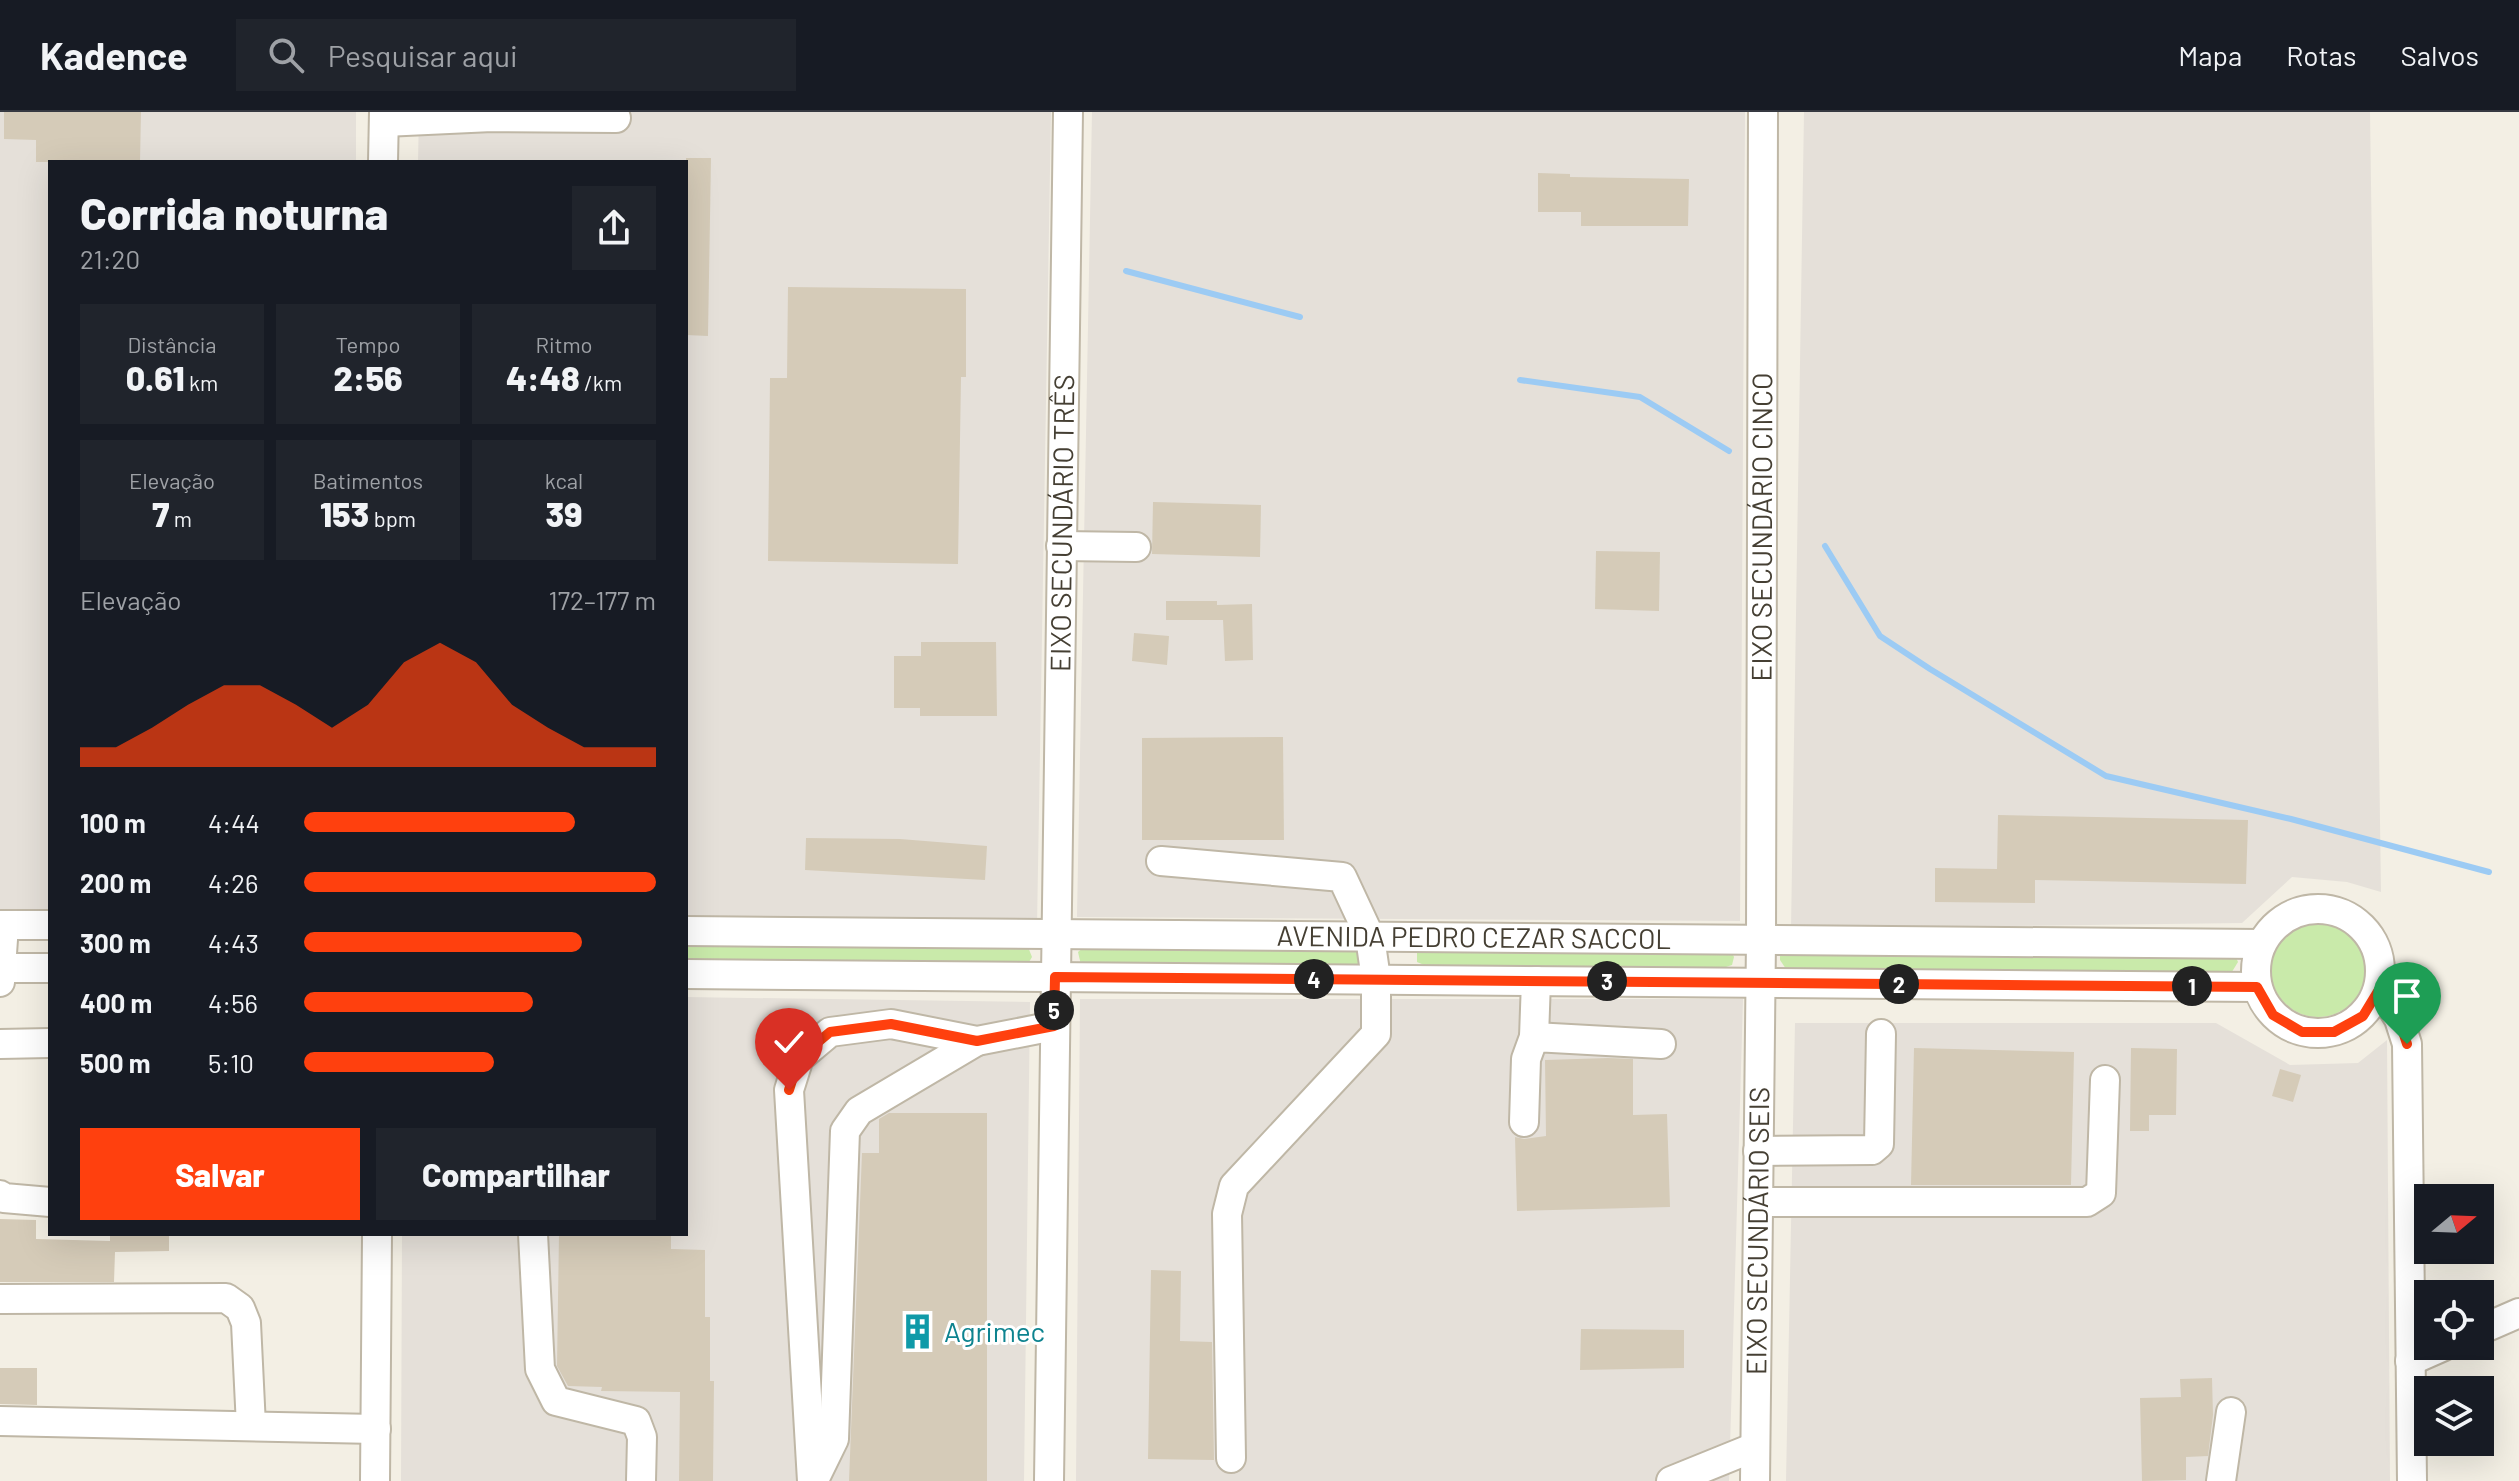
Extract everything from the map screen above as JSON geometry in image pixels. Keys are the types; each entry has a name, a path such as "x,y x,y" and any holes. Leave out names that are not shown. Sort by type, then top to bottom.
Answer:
{"street":[{"name":"EIXO SECUNDÁRIO TRÊS","path":"1049,1481 1068,112"},
{"name":"EIXO SECUNDÁRIO CINCO","path":"1760,983 1763,112"},
{"path":"383,160 384,117 616,118"},
{"path":"1061,546 1136,547"},
{"path":"1161,861 1342,877 1370,937 1376,979 1376,1034 1234,1186 1227,1214 1231,1458"},
{"path":"2309,908 2340,911 2366,929 2380,956 2380,988 2363,1016 2344,1027 2334,1032 2302,1032 2273,1015 2257,987 2255,965 2261,944 2280,920 2309,908"},
{"path":"48,925 2,925 0,973 48,968"},
{"name":"AVENIDA PEDRO CEZAR SACCOL","path":"688,931 2261,944"},
{"name":"AVENIDA PEDRO CEZAR SACCOL","path":"688,974 2257,987"},
{"path":"1524,1122 1526,1059 1534,1037 1536,981"},
{"name":"EIXO SECUNDÁRIO SEIS","path":"1755,1481 1760,983"},
{"path":"2380,988 2399,1019 2407,1044 2412,1481"},
{"path":"813,1481 789,1090 799,1058 830,1032 891,1024 977,1041"},
{"path":"813,1481 834,1439 845,1131 859,1111 977,1041 1054,1026"},
{"path":"1758,1151 1872,1150 1879,1144 1881,1034"},
{"path":"1534,1037 1661,1044"},
{"path":"0,1044 48,1043"},
{"path":"1758,1202 2087,1202 2101,1193 2105,1080"},
{"path":"0,1195 4,1198 48,1202"},
{"path":"375,1481 377,1236"},
{"path":"533,1236 540,1369 556,1401 636,1421 642,1437 641,1481"},
{"path":"0,1299 226,1298 240,1308 246,1323 251,1426"},
{"path":"2494,1324 2519,1313"},
{"path":"2410,1361 2414,1359"},
{"path":"2221,1481 2231,1412"},
{"path":"0,1421 376,1429"},
{"path":"1671,1481 1755,1447"}],"shaded area":[{"path":"0,112 356,112 356,160 48,160 48,910 0,909"},
{"path":"419,112 1051,112 1037,926 688,919 688,160 418,160"},
{"path":"1092,112 1745,112 1740,921 1077,917"},
{"path":"1804,112 2370,112 2381,892 2347,882 2292,877 2242,923 1791,929"},
{"path":"688,997 1030,1002 1024,1481 401,1481 402,1236 688,1236"},
{"path":"1080,999 1743,999 1729,1481 1076,1481"},
{"path":"1795,1023 2216,1023 2290,1065 2358,1063 2387,1040 2390,1481 1786,1481"}],"green space":[{"path":"2309,923 2327,923 2352,936 2362,952 2365,970 2362,988 2352,1004 2327,1017 2309,1017 2284,1004 2271,979 2271,961 2284,936"},
{"path":"688,942 1028,947 1032,957 1026,967 688,962"},
{"path":"1351,944 1366,954 1360,966 1081,965 1078,952 1084,947"},
{"path":"1728,944 1734,957 1732,965 1720,969 1429,967 1417,962 1417,950"},
{"path":"1780,953 2234,953 2238,962 2230,975 1786,969 1780,960"}],"building":[{"path":"4,112 141,112 140,160 36,162 36,140 4,139"},
{"path":"711,158 708,336 688,335 686,160"},
{"path":"1538,173 1570,174 1570,177 1689,179 1688,226 1581,226 1581,212 1538,212"},
{"path":"788,287 966,289 966,377 961,377 958,564 768,561 770,378 787,378"},
{"path":"1153,502 1261,505 1260,557 1152,554"},
{"path":"1596,551 1660,552 1659,611 1595,609"},
{"path":"1166,601 1252,604 1253,660 1225,661 1223,620 1166,620"},
{"path":"1134,633 1169,636 1167,665 1132,661"},
{"path":"921,642 996,642 997,716 920,716 920,708 894,708 894,656 921,656"},
{"path":"1283,737 1284,840 1142,840 1142,738"},
{"path":"1998,815 2248,820 2246,884 2035,880 2035,903 1935,902 1935,868 1997,869"},
{"path":"806,838 900,839 987,846 985,880 805,870"},
{"path":"1914,1048 2074,1052 2071,1185 1911,1185"},
{"path":"2131,1048 2177,1049 2176,1115 2149,1115 2149,1131 2130,1131"},
{"path":"1633,1059 1633,1115 1667,1114 1670,1207 1517,1211 1515,1137 1546,1136 1545,1060"},
{"path":"2280,1069 2301,1075 2293,1102 2272,1096"},
{"name":"Agrimec","path":"889,1113 987,1113 987,1481 849,1481 862,1153 879,1153 879,1119"},
{"path":"0,1219 36,1220 36,1239 110,1241 110,1236 169,1236 169,1251 115,1252 114,1282 0,1282"},
{"path":"559,1236 671,1236 671,1249 705,1250 705,1317 710,1317 710,1381 714,1381 713,1481 679,1481 680,1392 601,1391 602,1387 568,1386 557,1366"},
{"path":"1151,1270 1181,1271 1180,1341 1212,1342 1214,1460 1148,1459"},
{"path":"1581,1329 1684,1330 1684,1368 1580,1370"},
{"path":"0,1368 37,1368 37,1405 0,1404"},
{"path":"2212,1378 2213,1415 2208,1456 2186,1457 2186,1480 2142,1481 2140,1398 2181,1397 2180,1379"}],"waterway":[{"path":"1126,271 1300,317"},
{"path":"1520,380 1640,397 1729,451"},
{"path":"1825,546 1880,636 2106,776 2291,819 2489,872"}],"place":[{"name":"Agrimec","path":"918,1332"}],"route":[{"path":"789,1090 799,1058 830,1032 891,1024 977,1041 1054,1026 1055,977 2257,987 2273,1015 2302,1032 2334,1032 2363,1016 2380,988 2399,1019 2407,1044"}]}
